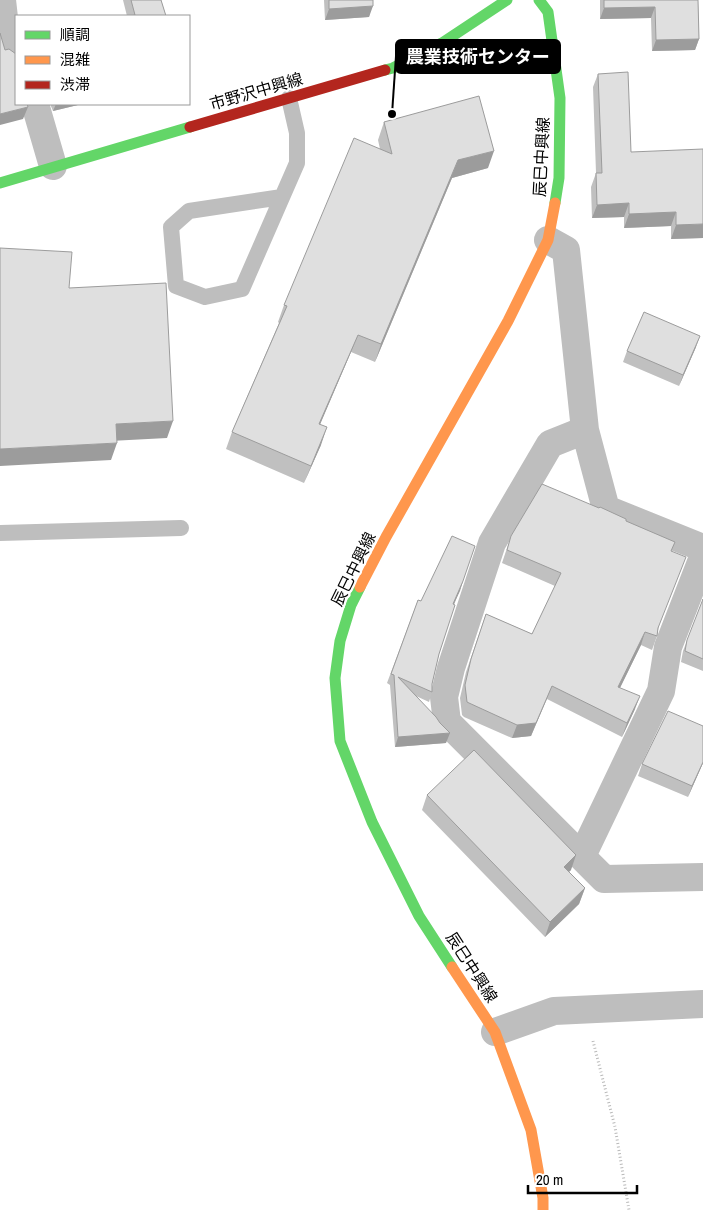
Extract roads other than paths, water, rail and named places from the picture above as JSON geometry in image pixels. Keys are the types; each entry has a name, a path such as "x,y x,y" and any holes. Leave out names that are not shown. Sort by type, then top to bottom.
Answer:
{"main road":[{"name":"市野沢中興線","path":"0,182 393,68 442,43 507,0"},
{"name":"辰巳中興線","path":"538,0 548,12 560,98 559,178 548,240 508,321 386,537 351,605 340,641 335,678 340,741 372,822 419,916 495,1032 531,1130 543,1198 543,1210"}],"street":[{"path":"2,0 4,18 15,49"},
{"path":"35,105 53,166"},
{"path":"548,240 566,250 585,430 606,509 703,548"},
{"path":"585,430 550,444 492,543 451,668 444,697 448,722 604,879 703,877"},
{"path":"582,856 661,691 668,647 703,557"},
{"path":"495,1032 554,1011 703,1004"}],"lane":[{"path":"282,197 189,211 172,227 176,286 205,297 242,289 282,197 297,162 297,133 290,98"},
{"path":"0,533 180,528"}],"place":[{"name":"農業技術センター","path":"392,114"}]}
